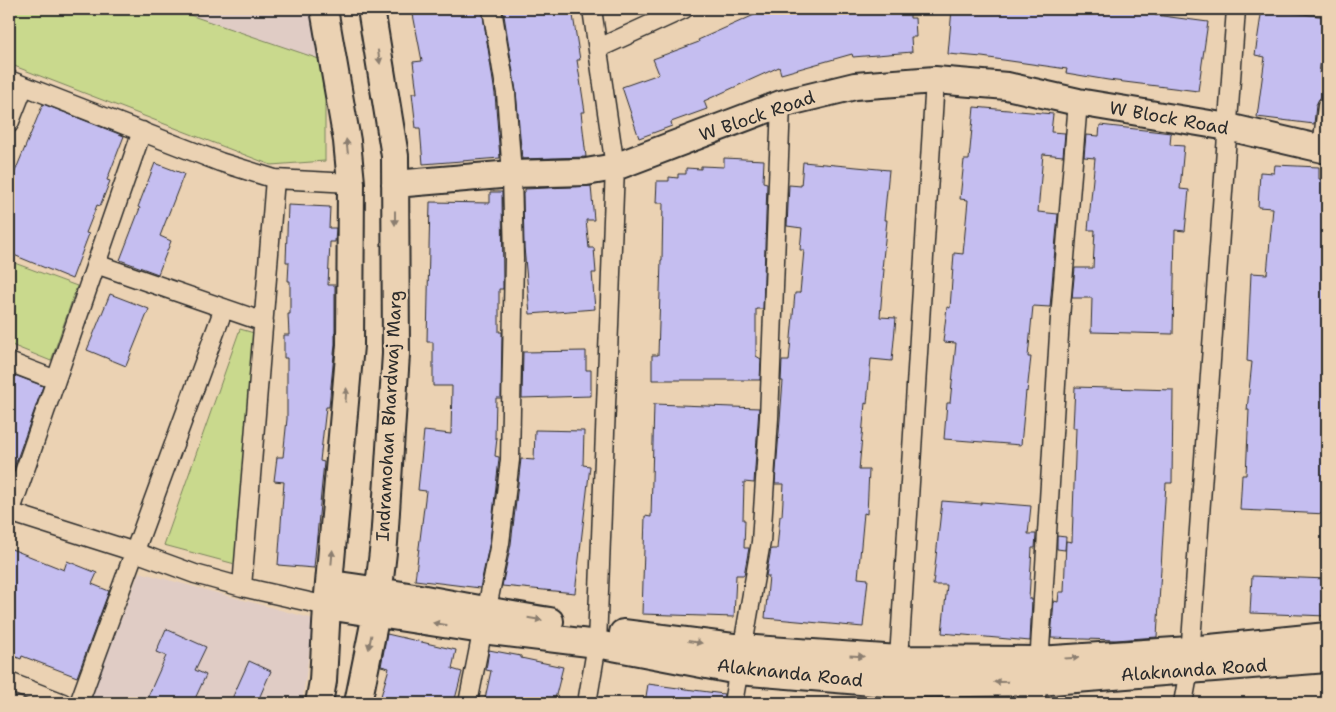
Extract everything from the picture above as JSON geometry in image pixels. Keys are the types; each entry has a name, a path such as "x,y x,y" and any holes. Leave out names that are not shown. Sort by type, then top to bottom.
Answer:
{"street":[{"path":"319,703 323,681 328,595 350,345 351,183 347,142 324,9"},
{"name":"Indramohan Bhardwaj Marg","path":"358,703 377,602 384,543 396,354 395,156 371,9"},
{"path":"468,703 500,544 510,460 514,259 512,174 506,94 492,9"},
{"path":"587,703 597,637 616,167 592,9"},
{"path":"599,48 684,9"},
{"path":"1183,703 1190,660 1236,9"},
{"path":"897,682 936,80"},
{"name":"W Block Road","path":"395,184 512,174 586,172 616,167 781,104 855,86 936,80 1007,86 1078,102 1228,127 1324,149"},
{"path":"9,124 16,83 220,162 275,179 351,183"},
{"path":"1037,682 1060,318 1078,102"},
{"path":"733,703 761,542 769,418 781,104"},
{"path":"1324,149 1327,106"},
{"path":"142,132 9,512 135,552 196,574 242,587 328,595"},
{"path":"242,587 275,179"},
{"path":"96,264 264,322"},
{"path":"79,703 224,308"},
{"path":"9,362 56,380"},
{"name":"Alaknanda Road","path":"328,595 484,621 897,682 1037,682 1190,660 1327,659"},
{"path":"1190,660 1327,636"},
{"path":"9,682 63,703"}],"shaded area":[{"path":"172,9 313,9 325,61"},
{"path":"139,572 314,619 302,703 89,703"}],"green space":[{"path":"9,9 172,9 325,61 325,161 271,165 9,64"},
{"path":"9,261 77,286 51,361 9,344"},
{"path":"240,329 254,333 235,564 164,545"}],"building":[{"path":"412,9 482,9 495,94 500,158 423,164 420,128 416,128 412,93 417,93 413,62 422,61"},
{"path":"503,9 572,9 580,60 577,60 585,112 581,112 586,157 522,159 516,91"},
{"path":"760,9 910,9 910,18 915,18 916,37 911,37 912,52 853,57 852,54 781,74 779,67 704,101 707,109 671,122 672,126 639,138 622,87 659,74 653,59 699,42 698,40 761,12"},
{"path":"952,9 1156,9 1155,15 1208,22 1198,91 1066,73 1067,69 948,54"},
{"path":"1262,9 1327,17 1319,73 1326,74 1323,96 1316,105 1314,124 1257,117 1265,57 1255,55"},
{"path":"43,104 124,136 107,180 110,181 100,206 97,205 86,233 89,234 72,279 9,253 9,186"},
{"path":"974,107 1053,114 1051,132 1065,133 1063,156 1043,154 1038,212 1058,214 1050,307 1033,306 1028,357 1031,357 1021,445 944,439 956,343 943,342 947,307 950,308 954,253 963,254 968,200 960,199 964,160 969,160"},
{"path":"1100,125 1171,133 1170,145 1184,146 1180,189 1189,190 1185,231 1175,230 1173,334 1091,332 1092,298 1072,298 1075,268 1093,268 1095,230 1088,230 1095,158 1084,157 1086,135 1099,136"},
{"path":"724,158 764,160 763,182 767,183 763,309 756,309 756,356 761,359 760,380 652,380 652,355 658,355 662,260 663,203 656,203 657,181 669,181 669,177 678,178 678,174 686,174 686,168 701,169 701,166 724,167"},
{"path":"803,162 889,170 884,220 887,220 880,317 896,318 892,361 871,359 867,404 865,403 859,470 869,470 867,514 864,513 858,578 868,579 863,627 765,618 769,576 766,576 771,549 777,549 780,516 782,516 784,484 775,484 783,381 781,381 782,361 789,361 795,293 800,293 804,250 800,250 802,228 787,226 789,185 801,186"},
{"path":"155,163 184,174 160,236 171,241 158,274 120,260"},
{"path":"1275,165 1319,167 1319,179 1327,180 1327,514 1240,510 1242,475 1246,475 1249,410 1247,410 1252,362 1247,361 1251,273 1267,274 1273,208 1258,207 1260,172 1274,173"},
{"path":"591,186 594,220 586,220 589,248 594,248 596,273 592,273 595,309 530,314 524,247 523,192 525,192 525,189"},
{"path":"490,192 502,192 503,289 499,289 499,332 502,332 501,398 496,398 495,438 497,438 495,456 499,457 499,459 490,541 480,588 415,580 426,491 418,490 424,431 451,434 452,386 433,386 433,342 427,342 430,202 490,203"},
{"path":"288,205 330,207 329,228 336,228 335,242 330,242 328,285 335,285 335,344 329,407 326,407 320,461 324,462 314,568 278,565 284,482 274,481 277,457 283,457 287,419 287,358 284,358 284,335 289,335 288,314 290,314 289,262 286,262"},
{"path":"110,294 149,309 126,366 87,350"},
{"path":"586,351 586,370 591,370 591,396 522,398 523,352"},
{"path":"9,373 43,386 10,479 9,479"},
{"path":"1075,387 1173,390 1172,483 1166,483 1157,637 1116,640 1051,638 1054,601 1058,602 1059,592 1064,592 1066,541 1072,542 1076,428 1073,428"},
{"path":"654,404 759,408 754,483 744,482 744,548 749,548 744,575 736,575 734,617 642,614 645,516 651,517"},
{"path":"535,430 584,431 583,465 590,466 575,593 502,586 511,544 521,459 534,460"},
{"path":"942,501 1031,506 1028,534 1036,534 1035,548 1032,548 1029,599 1032,599 1030,641 942,633 947,585 933,585"},
{"path":"1057,536 1066,537 1065,550 1057,549"},
{"path":"9,548 64,570 67,561 97,573 92,584 109,591 77,677 22,656 21,659 9,654"},
{"path":"1252,576 1327,579 1327,616 1250,613"},
{"path":"166,629 206,647 195,670 206,675 193,703 145,703 166,656 156,652"},
{"path":"387,634 456,650 452,669 462,672 454,703 379,703 389,668 381,666"},
{"path":"489,650 563,667 554,703 484,703 491,671 486,670"},
{"path":"249,661 271,671 257,703 230,703"},
{"path":"648,684 724,694 723,703 645,703"}]}
